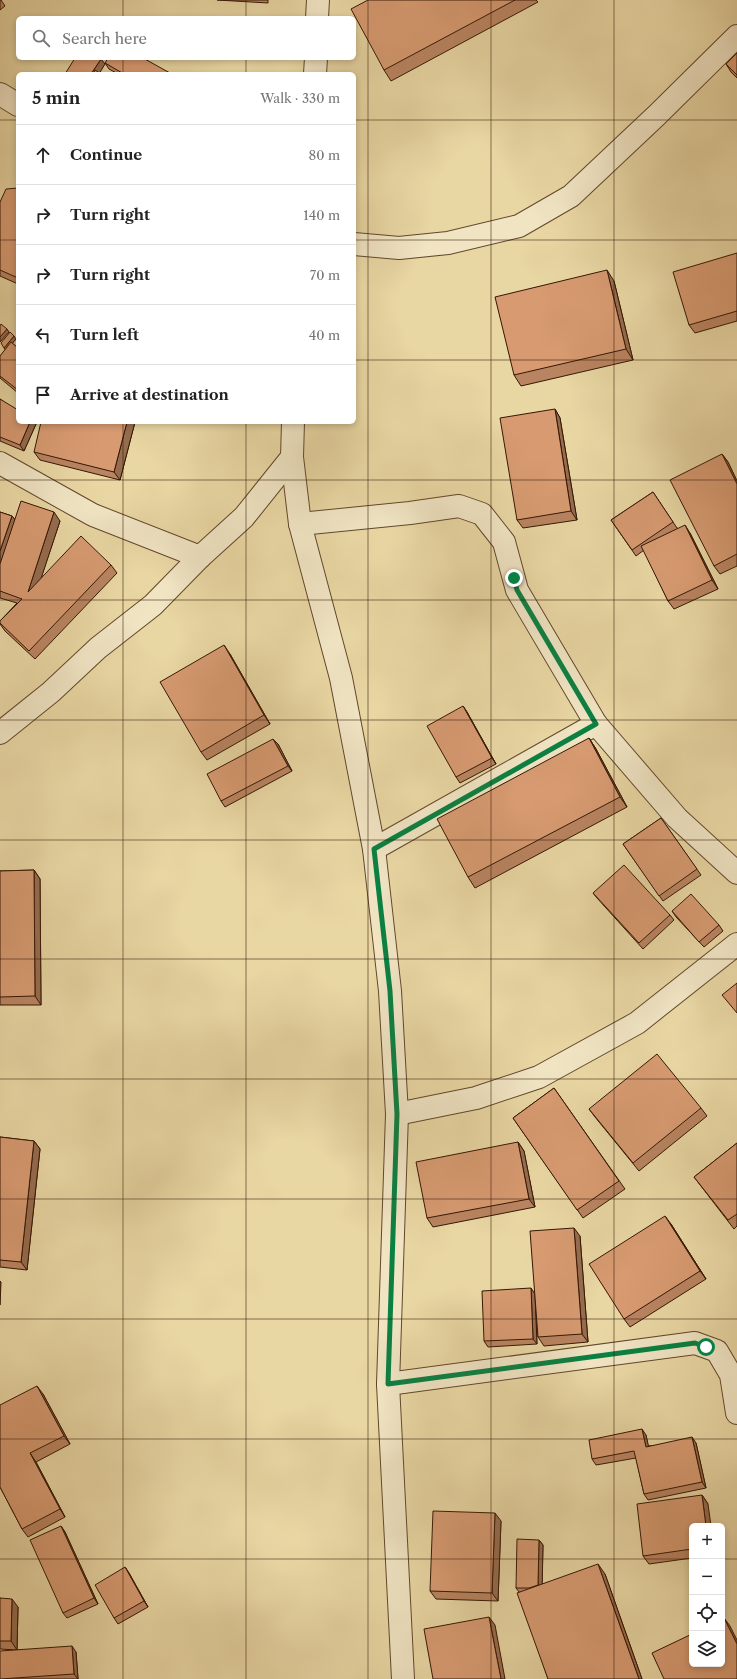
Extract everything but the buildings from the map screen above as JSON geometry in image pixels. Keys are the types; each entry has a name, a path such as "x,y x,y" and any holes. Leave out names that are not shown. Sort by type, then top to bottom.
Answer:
{"street":[{"path":"318,0 318,16"},
{"path":"356,244 399,248 441,244 519,226 571,196 656,116 737,36"},
{"path":"315,72 316,60"},
{"path":"0,94 16,104"},
{"path":"293,424 292,457 300,524 341,678 374,849 390,991 397,1114 388,1384 403,1679"},
{"path":"0,733 51,692 98,648 153,605 200,557 244,517 292,457"},
{"path":"0,463 93,515 200,557"},
{"path":"300,524 403,514 459,506 482,514 504,542 517,590 596,724 677,818 737,873"},
{"path":"374,849 596,724"},
{"path":"397,1114 476,1098 539,1077 638,1023 737,944"},
{"path":"388,1384 695,1343 717,1351 731,1375 737,1412"}],"route":[{"path":"514,578 517,590 596,724 374,849 390,991 397,1114 388,1384 695,1343 706,1347"}]}
